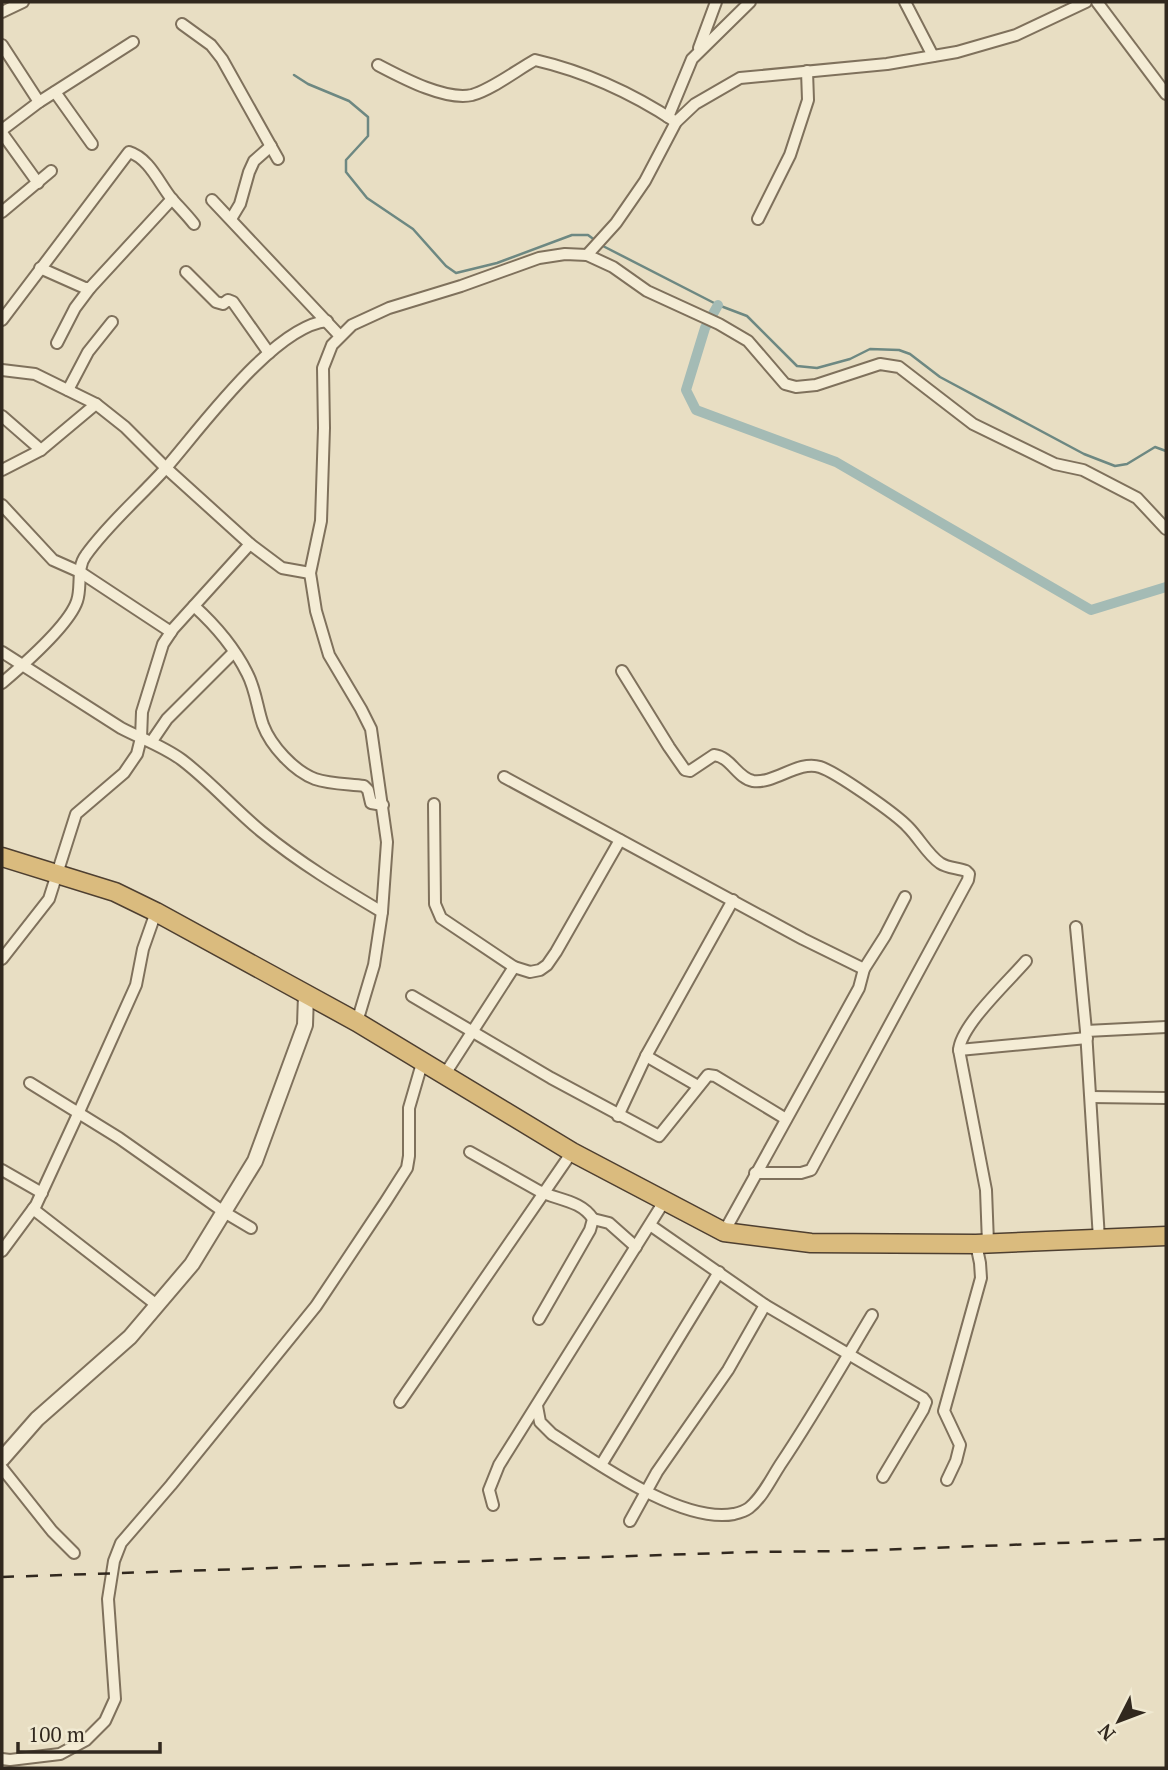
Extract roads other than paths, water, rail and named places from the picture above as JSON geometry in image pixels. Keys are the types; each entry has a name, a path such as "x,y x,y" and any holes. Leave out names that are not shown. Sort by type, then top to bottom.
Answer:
{"highway":[{"path":"2,857 115,892 156,912 423,1060 572,1152 724,1232 811,1243 982,1243 1166,1237"}],"street":[{"path":"699,51 716,2"},
{"path":"357,1022 374,965 382,912 387,842 371,729 329,654 316,611 310,573 321,521 323,368 332,345 352,325 389,308 539,258 591,251 606,235 645,181 672,119 692,59 750,2"},
{"path":"905,2 933,56"},
{"path":"672,119 740,78 887,64 957,52 1016,34 1086,2"},
{"path":"1097,2 1166,94"},
{"path":"2,12 17,3"},
{"path":"181,24 211,45 222,59 278,159"},
{"path":"38,183 2,131 39,102 133,42"},
{"path":"2,45 39,102"},
{"path":"378,65 412,83 453,94 471,95 535,60 572,69 646,102 672,119"},
{"path":"758,219 790,155 807,100 807,71"},
{"path":"55,92 92,144"},
{"path":"231,219 240,204 254,161 271,146"},
{"path":"2,320 129,152 136,154 159,178 172,199 194,224"},
{"path":"2,212 51,171"},
{"path":"57,343 75,308 90,288 172,199"},
{"path":"212,200 340,336"},
{"path":"591,251 647,291 719,324 748,341 785,384 796,387 816,385 880,364 899,367 973,424 1055,464 1083,470 1138,498 1166,529"},
{"path":"40,268 90,288"},
{"path":"186,272 216,302 233,302 270,353"},
{"path":"2,683 56,632 77,602 83,558 96,542 270,353 303,328 327,321"},
{"path":"68,390 88,352 112,322"},
{"path":"2,370 35,374 96,404 125,427 250,544 282,568 310,573"},
{"path":"2,470 41,450 96,404"},
{"path":"2,416 41,450"},
{"path":"2,505 53,560 80,572 171,632"},
{"path":"147,739 142,712 163,643 250,544"},
{"path":"194,606 214,623 247,673 258,699 263,725 274,745 295,766 315,779 363,786 368,790 371,803 383,805"},
{"path":"2,652 183,761 261,831 313,871 382,912"},
{"path":"2,959 49,899 76,814 124,773 147,739 234,652"},
{"path":"622,671 685,770 690,771 714,755 727,760 747,779 754,781 819,766 864,793 907,825 939,863 969,874 811,1170 802,1173 755,1173"},
{"path":"504,777 803,939 864,968"},
{"path":"434,804 434,884 437,911 451,925 514,967 530,972 547,965 620,840"},
{"path":"724,1232 859,988 864,968 885,936 905,897"},
{"path":"618,1116 646,1056 733,900"},
{"path":"2,1251 42,1193 78,1114 136,985 143,949 156,912"},
{"path":"1076,928 1091,1097 1099,1239"},
{"path":"947,1480 960,1445 944,1410 981,1278 986,1190 959,1050 960,1040 968,1027 1026,961"},
{"path":"445,1074 514,967"},
{"path":"2,1459 37,1419 130,1337 192,1265 255,1161 305,1025 306,995"},
{"path":"412,996 618,1116 659,1136 708,1075 715,1076 786,1119"},
{"path":"959,1050 1166,1027"},
{"path":"646,1056 698,1086"},
{"path":"2,1759 60,1754 86,1741 105,1721 115,1699 108,1599 114,1561 121,1543 172,1486 316,1306 407,1168 409,1108 423,1060"},
{"path":"30,1083 119,1138 251,1228"},
{"path":"1091,1097 1166,1098"},
{"path":"470,1152 543,1193 575,1203 593,1219 609,1223 636,1247"},
{"path":"400,1402 572,1152"},
{"path":"2,1170 42,1193"},
{"path":"493,1505 489,1490 499,1465 664,1200"},
{"path":"33,1209 158,1306"},
{"path":"539,1319 590,1230 593,1219"},
{"path":"650,1225 765,1305 914,1392 926,1402 883,1477"},
{"path":"601,1465 719,1272"},
{"path":"630,1521 646,1490 727,1370 765,1305"},
{"path":"537,1406 544,1427 601,1465 646,1490 691,1512 717,1516 737,1514 760,1496 805,1429 872,1315"},
{"path":"2,1468 52,1531 74,1553"}],"waterway":[{"path":"294,75 308,84 349,101 368,117 368,136 346,160 346,172 367,198 413,229 446,266 456,273 497,263 572,235 588,235 596,241"},
{"path":"601,245 718,305 747,316 797,366 817,368 850,359 870,349 899,350 910,354 940,377 1084,454 1115,466 1127,464 1155,447 1166,451"},
{"path":"718,305 705,328 686,390 696,410 836,462 1091,610 1166,587"}],"railway":[{"path":"2,1577 1166,1539"}]}
